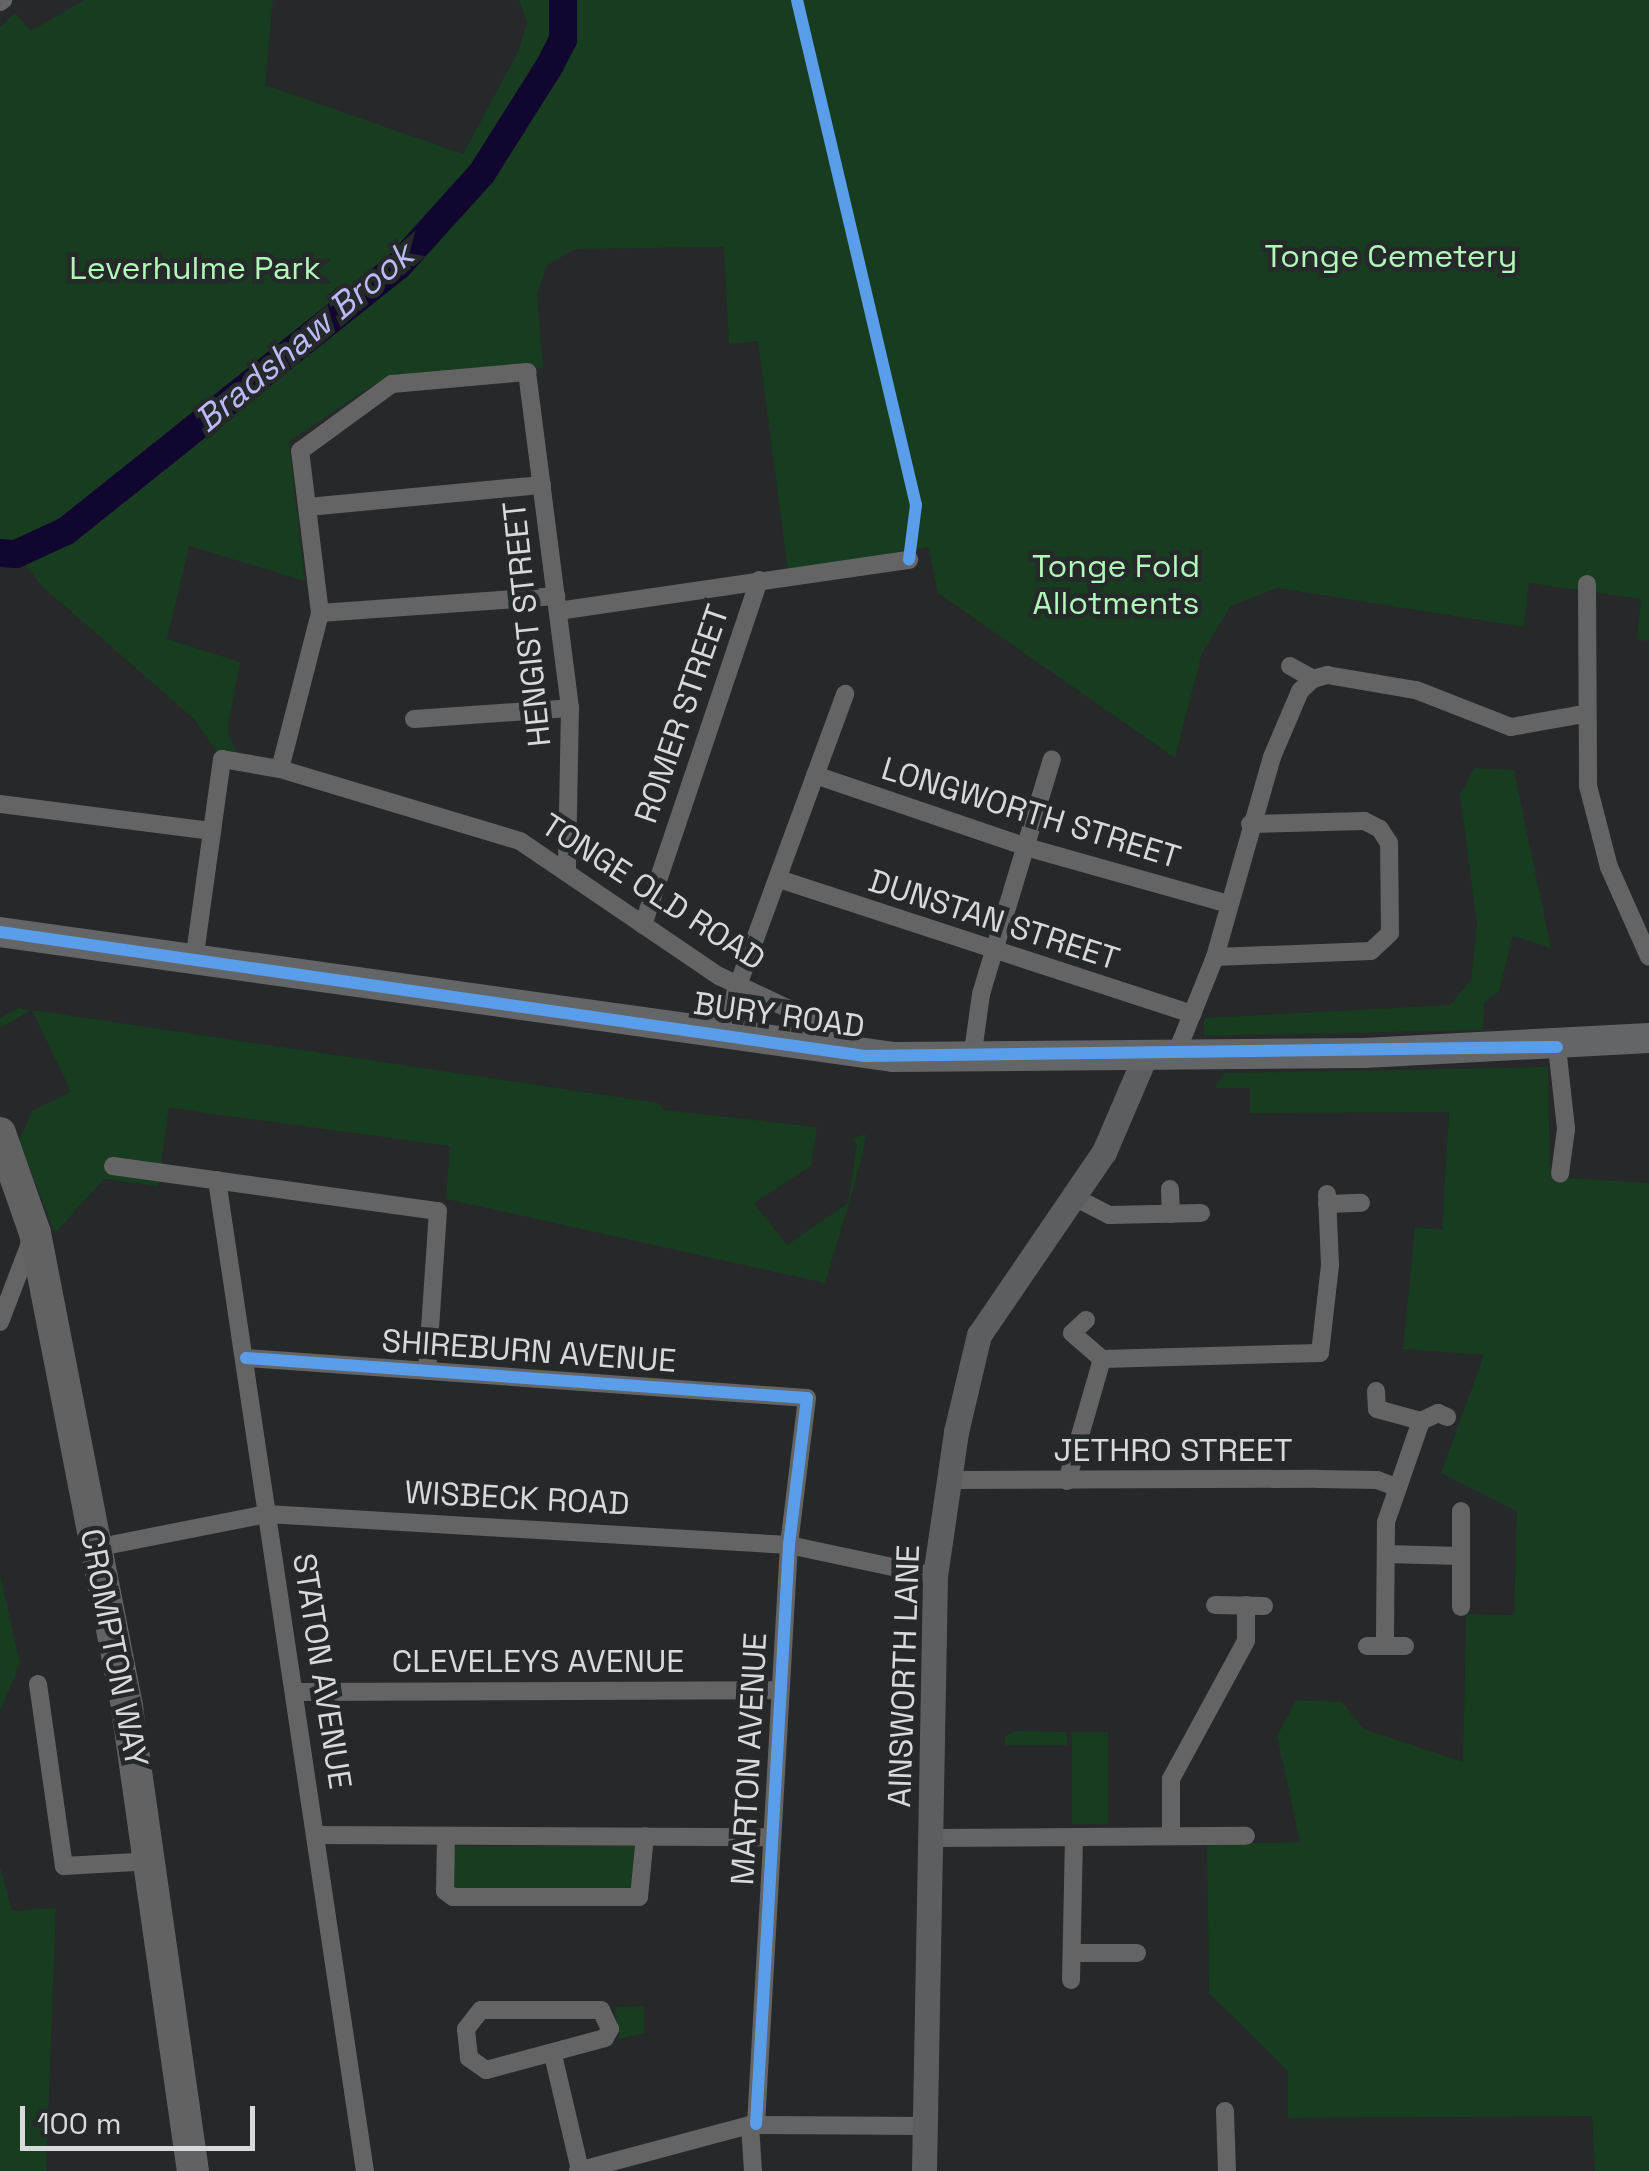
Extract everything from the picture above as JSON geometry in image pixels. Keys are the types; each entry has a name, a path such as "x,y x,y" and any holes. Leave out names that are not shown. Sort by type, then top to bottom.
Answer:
{"highway":[{"name":"CROMPTON WAY","path":"0,1133 34,1233 95,1548 153,1861 193,2171"}],"main road":[{"name":"BURY ROAD","path":"0,932 865,1056 972,1059 1557,1047 1649,1038"},
{"name":"AINSWORTH LANE","path":"924,2171 935,1576 949,1480 979,1335 1074,1197 1124,1111 1146,1054"},
{"path":"1111,1055 1124,1111"}],"street":[{"name":"HENGIST STREET","path":"308,507 300,451 392,384 527,372 570,708 567,870"},
{"path":"280,769 320,613 308,507 542,485"},
{"path":"320,613 557,603 908,560"},
{"name":"ROMER STREET","path":"643,925 760,580"},
{"path":"1587,584 1583,714 1599,838 1649,957"},
{"path":"1290,666 1313,679"},
{"path":"1176,1054 1214,957 1250,824 1286,719 1313,679 1328,675 1416,690 1511,727 1583,714"},
{"path":"728,1037 741,988 846,694"},
{"path":"414,719 570,708"},
{"name":"TONGE OLD ROAD","path":"212,831 222,759 280,769 520,841 741,988 850,1038 865,1056"},
{"path":"972,1059 994,954 1052,759"},
{"name":"LONGWORTH STREET","path":"815,776 1026,847 1229,904"},
{"path":"0,804 212,831 194,961"},
{"path":"1214,957 1371,951 1390,933 1389,843 1380,828 1364,821 1250,824"},
{"name":"DUNSTAN STREET","path":"779,880 994,954 1192,1014"},
{"path":"1557,1047 1566,1129 1560,1174"},
{"path":"113,1166 438,1211 428,1371"},
{"name":"STATON AVENUE","path":"217,1180 365,2171"},
{"path":"1170,1189 1170,1214"},
{"path":"1074,1197 1109,1215 1201,1213"},
{"path":"1086,1320 1072,1334 1102,1358 1320,1353 1330,1265 1327,1199 1361,1203"},
{"path":"0,1322 34,1233"},
{"name":"SHIREBURN AVENUE","path":"246,1358 807,1398"},
{"path":"1067,1481 1102,1358"},
{"path":"1376,1391 1377,1408 1421,1421 1438,1413 1447,1417"},
{"name":"MARTON AVENUE","path":"753,2171 789,1545 807,1398"},
{"path":"1405,1646 1376,1646 1396,1487 1421,1421"},
{"name":"JETHRO STREET","path":"949,1480 1318,1479 1396,1487"},
{"path":"1460,1608 1461,1512"},
{"name":"WISBECK ROAD","path":"95,1548 267,1514 789,1545 935,1576"},
{"path":"1386,1554 1461,1556"},
{"path":"1171,1836 1171,1779 1246,1640 1255,1606 1215,1604"},
{"path":"38,1684 64,1866 153,1861"},
{"name":"CLEVELEYS AVENUE","path":"295,1692 780,1690"},
{"path":"316,1835 771,1837"},
{"path":"446,1836 445,1892 453,1897 639,1897 644,1836"},
{"path":"931,1838 1246,1836"},
{"path":"1072,1980 1074,1837"},
{"path":"1072,1953 1137,1953"},
{"path":"481,2010 600,2010 609,2018 606,2038 553,2055 486,2070 469,2058 466,2029 481,2010"},
{"path":"553,2055 579,2171 753,2125 925,2126"},
{"path":"1225,2111 1227,2171"}],"green space":[{"path":"84,0 273,0 265,85 463,154 518,52 527,22 519,0 1649,0 1649,641 1637,640 1641,599 1529,583 1524,627 1277,588 1231,606 1202,653 1175,758 938,593 928,547 788,571 758,341 729,344 724,247 575,249 546,266 537,296 543,368 375,384 289,441 305,581 189,546 167,639 240,662 227,732 241,762 222,759 194,719 43,587 16,554 0,553 0,27 15,13 31,31"},
{"path":"1474,768 1514,770 1551,948 1513,936 1499,991 1484,1003 1483,1030 1204,1036 1204,1018 1450,1005 1471,980 1477,924 1460,795"},
{"path":"18,1008 32,1010 0,1028 0,1018"},
{"path":"32,1010 658,1103 664,1110 817,1127 811,1166 754,1203 787,1245 848,1203 857,1145 850,1139 866,1134 863,1153 825,1283 446,1199 450,1146 169,1108 158,1186 104,1179 55,1233 19,1141 32,1111 71,1092"},
{"path":"1548,1067 1550,1177 1649,1183 1649,2171 1595,2171 1592,2116 1288,2118 1288,2071 1209,1993 1207,1844 1300,1842 1277,1736 1296,1700 1342,1702 1364,1729 1463,1762 1466,1614 1514,1615 1517,1511 1441,1473 1484,1355 1403,1349 1415,1227 1442,1230 1449,1112 1250,1113 1250,1088 1215,1088 1224,1073"},
{"path":"0,1574 20,1663 0,1712"},
{"path":"1016,1731 1067,1732 1067,1745 1005,1745 1005,1736"},
{"path":"1072,1732 1108,1732 1108,1824 1072,1824"},
{"path":"455,1846 634,1846 633,1890 458,1890 452,1883"},
{"path":"0,1866 12,1911 56,1908 46,2171 0,2171"},
{"path":"644,2006 644,2033 619,2039 615,2007"}],"waterway":[{"name":"Bradshaw Brook","path":"0,553 16,554 66,531 398,266 482,173 550,65 563,40 563,0"}],"cycle path":[{"path":"797,0 916,505 909,560"},
{"path":"0,932 865,1056 1557,1047"},
{"path":"246,1358 807,1398 789,1545 756,2124"}],"park label":[{"name":"Tonge Cemetery","path":"1391,256"},
{"name":"Leverhulme Park","path":"195,268"},
{"name":"Tonge Fold Allotments","path":"1116,586"}]}
